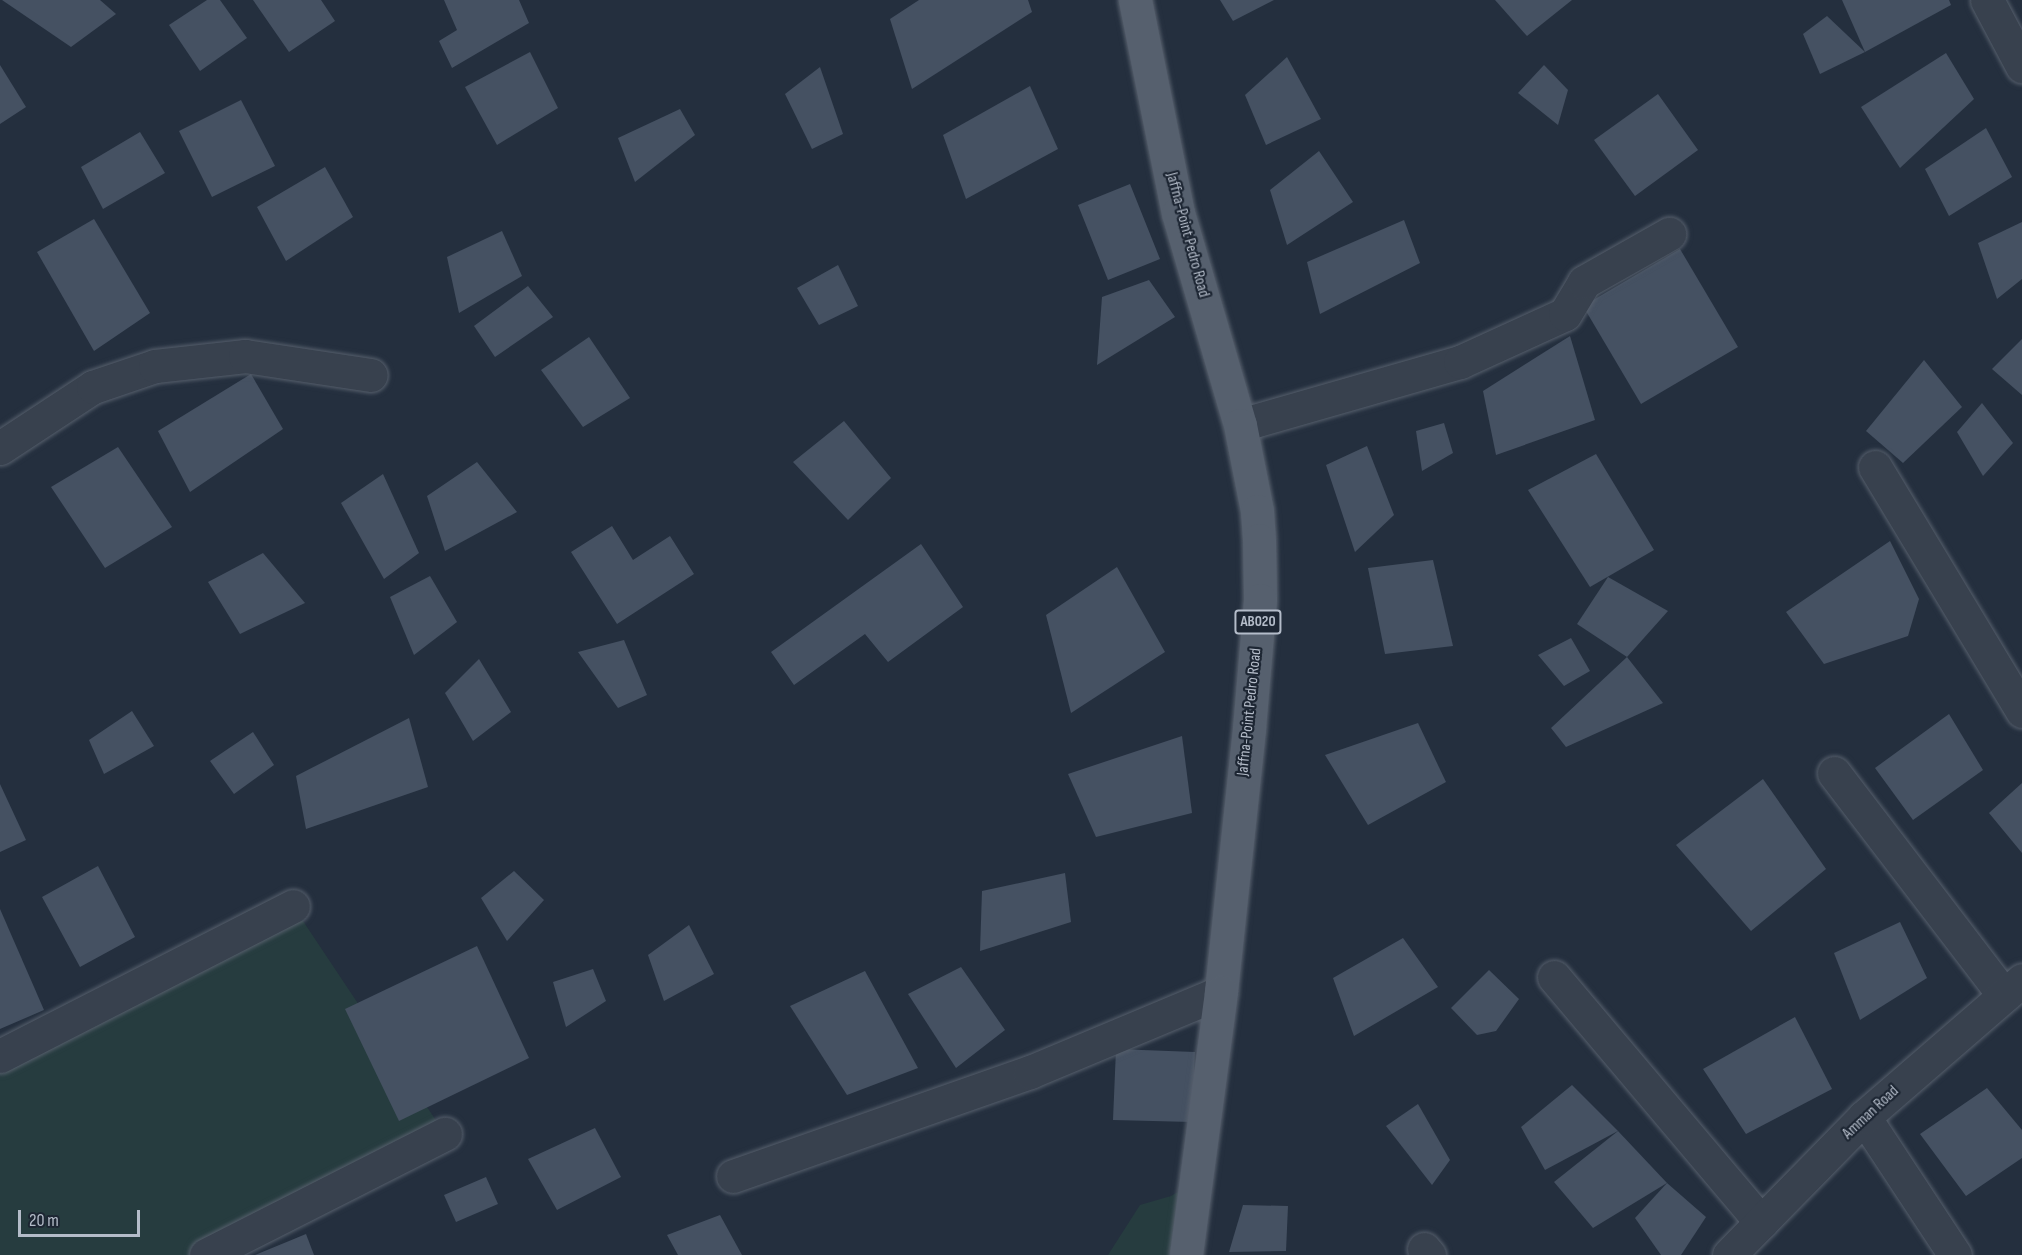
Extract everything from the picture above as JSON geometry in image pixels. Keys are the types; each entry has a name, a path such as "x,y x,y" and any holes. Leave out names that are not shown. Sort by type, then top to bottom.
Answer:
{"main road":[{"name":"Jaffna-Point Pedro Road","path":"1135,0 1178,213 1240,425 1257,511 1260,600 1221,992 1186,1255"}],"street":[{"path":"1987,0 2022,66"},
{"path":"1240,425 1461,362 1565,314 1584,282 1669,234"},
{"path":"0,448 93,387 155,366 245,356 371,375"},
{"path":"1875,468 2022,711"},
{"path":"1834,772 2013,988"},
{"path":"0,1056 293,906"},
{"path":"1554,977 1761,1222"},
{"name":"Amman Road","path":"1729,1255 1864,1118 2013,988"},
{"path":"733,1176 1030,1072 1221,992"},
{"path":"1864,1118 1955,1255"},
{"path":"206,1255 445,1134"}],"green space":[{"path":"293,906 445,1134 206,1255 0,1255 0,1056"},
{"path":"1193,1183 1186,1255 1108,1255 1140,1205 1171,1196"}],"building":[{"path":"2,0 100,0 116,14 71,47"},
{"path":"207,0 220,0 247,38 200,71 169,25"},
{"path":"253,0 321,0 335,21 289,52"},
{"path":"444,0 519,0 529,23 452,68 439,41 457,30"},
{"path":"919,0 1028,0 1032,12 912,89 890,19"},
{"path":"1220,0 1274,0 1233,21"},
{"path":"1495,0 1572,0 1527,36"},
{"path":"1842,0 1949,0 1951,5 1865,52"},
{"path":"1827,16 1865,52 1820,74 1803,34"},
{"path":"530,52 558,108 497,145 465,87"},
{"path":"1946,53 1974,99 1900,168 1861,107"},
{"path":"1287,57 1321,119 1266,145 1245,95"},
{"path":"0,65 26,107 0,124"},
{"path":"1544,65 1568,90 1558,125 1518,93"},
{"path":"820,67 843,134 812,149 785,94"},
{"path":"1030,86 1058,149 966,199 943,135"},
{"path":"1658,94 1698,150 1635,196 1594,140"},
{"path":"241,100 275,166 212,197 179,131"},
{"path":"680,109 695,135 635,182 618,138"},
{"path":"1986,128 2012,177 1949,216 1925,169"},
{"path":"140,132 165,173 103,209 81,167"},
{"path":"1319,151 1353,202 1287,245 1270,190"},
{"path":"325,167 353,217 286,261 257,207"},
{"path":"1130,184 1160,259 1108,280 1078,205"},
{"path":"94,219 150,313 94,351 37,252"},
{"path":"1404,220 1420,263 1320,314 1307,262"},
{"path":"2022,222 2022,279 1997,299 1978,243"},
{"path":"502,231 522,276 459,313 447,257"},
{"path":"1680,249 1738,347 1641,404 1583,306"},
{"path":"838,265 858,306 819,325 797,288"},
{"path":"1149,280 1175,317 1097,365 1102,297"},
{"path":"528,286 553,317 495,357 474,326"},
{"path":"1570,336 1595,420 1496,455 1483,391"},
{"path":"589,337 630,398 583,427 541,370"},
{"path":"2022,339 2022,395 1992,369"},
{"path":"1924,360 1962,407 1903,463 1866,431"},
{"path":"251,374 283,429 190,492 158,431"},
{"path":"1982,403 2013,443 1983,476 1957,432"},
{"path":"844,421 891,478 848,520 793,462"},
{"path":"1444,423 1453,453 1422,471 1416,431"},
{"path":"1367,446 1394,515 1355,552 1326,465"},
{"path":"118,447 172,527 105,568 51,487"},
{"path":"1596,454 1654,550 1590,587 1528,490"},
{"path":"477,462 517,512 445,551 427,496"},
{"path":"383,474 419,553 384,579 341,503"},
{"path":"612,526 633,560 670,536 694,574 617,624 571,552"},
{"path":"1890,541 1919,599 1908,636 1824,664 1786,612"},
{"path":"921,544 963,607 888,662 865,634 794,685 771,652"},
{"path":"263,553 305,603 240,634 208,582"},
{"path":"1433,560 1453,646 1385,654 1368,568"},
{"path":"1117,567 1165,652 1071,713 1046,615"},
{"path":"430,576 457,622 414,655 390,597"},
{"path":"1608,577 1668,611 1627,657 1577,624"},
{"path":"1571,638 1590,671 1564,686 1538,655"},
{"path":"624,640 647,695 618,708 578,652"},
{"path":"1627,657 1663,703 1566,747 1551,728"},
{"path":"479,659 511,712 473,741 445,693"},
{"path":"132,711 154,746 104,774 89,740"},
{"path":"1949,714 1983,770 1913,820 1875,768"},
{"path":"409,718 428,787 306,829 296,776"},
{"path":"1418,723 1446,782 1368,825 1325,755"},
{"path":"253,732 274,765 234,794 210,761"},
{"path":"1182,736 1192,813 1096,837 1068,774"},
{"path":"1763,779 1826,869 1751,931 1676,845"},
{"path":"2022,783 2022,853 1989,813"},
{"path":"0,784 26,840 0,852"},
{"path":"98,866 135,937 80,967 42,897"},
{"path":"514,871 544,900 507,941 481,898"},
{"path":"1065,873 1071,922 980,951 982,891"},
{"path":"0,909 44,1010 0,1029"},
{"path":"1900,922 1927,978 1860,1020 1834,953"},
{"path":"689,925 714,974 664,1001 648,955"},
{"path":"1403,938 1438,987 1354,1036 1333,978"},
{"path":"477,946 529,1058 399,1121 345,1009"},
{"path":"961,967 1005,1030 956,1068 908,994"},
{"path":"593,969 606,1001 566,1027 553,982"},
{"path":"1489,970 1519,999 1496,1031 1477,1035 1451,1008"},
{"path":"865,971 918,1068 847,1095 790,1006"},
{"path":"1795,1017 1832,1089 1746,1134 1703,1069"},
{"path":"1116,1049 1195,1052 1192,1122 1113,1120"},
{"path":"1572,1085 1618,1131 1545,1170 1521,1127"},
{"path":"1987,1088 2022,1130 2022,1158 1966,1196 1920,1134"},
{"path":"1418,1104 1450,1160 1432,1185 1386,1126"},
{"path":"595,1128 621,1177 557,1210 528,1159"},
{"path":"1618,1131 1667,1183 1593,1228 1554,1182"},
{"path":"486,1177 498,1204 456,1222 444,1195"},
{"path":"1667,1183 1706,1217 1681,1255 1661,1255 1635,1218"},
{"path":"1243,1205 1288,1206 1286,1251 1229,1252"},
{"path":"720,1215 742,1255 678,1255 667,1235"},
{"path":"306,1234 314,1255 255,1255"}]}
